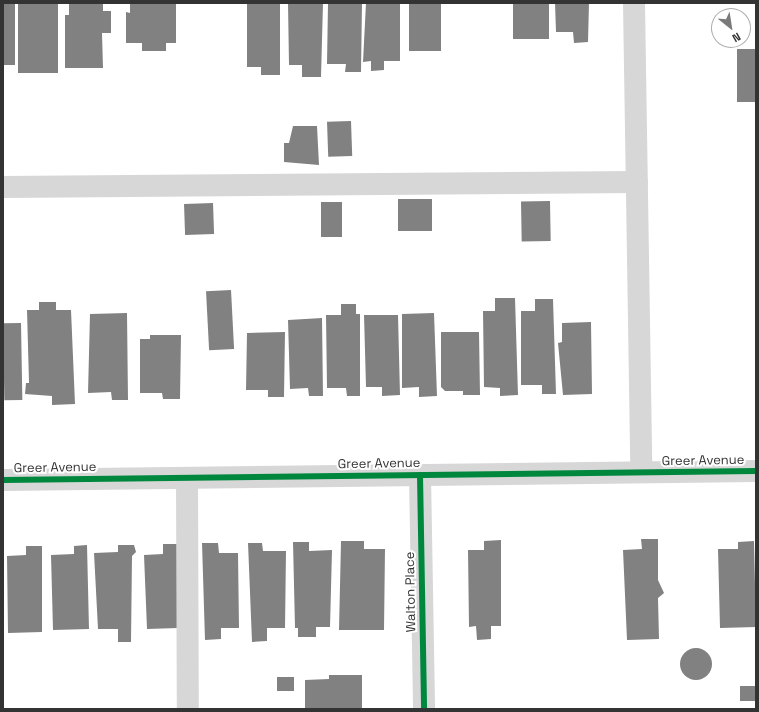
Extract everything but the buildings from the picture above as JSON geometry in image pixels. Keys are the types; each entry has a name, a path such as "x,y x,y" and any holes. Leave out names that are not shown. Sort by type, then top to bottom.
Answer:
{"street":[{"path":"634,3 641,472"},
{"path":"3,187 637,182"},
{"name":"Greer Avenue","path":"3,480 756,471"},
{"name":"Walton Place","path":"420,475 424,709"},
{"path":"187,478 188,709"}],"cycle path":[{"path":"3,480 756,471"},
{"path":"420,475 424,709"}]}
